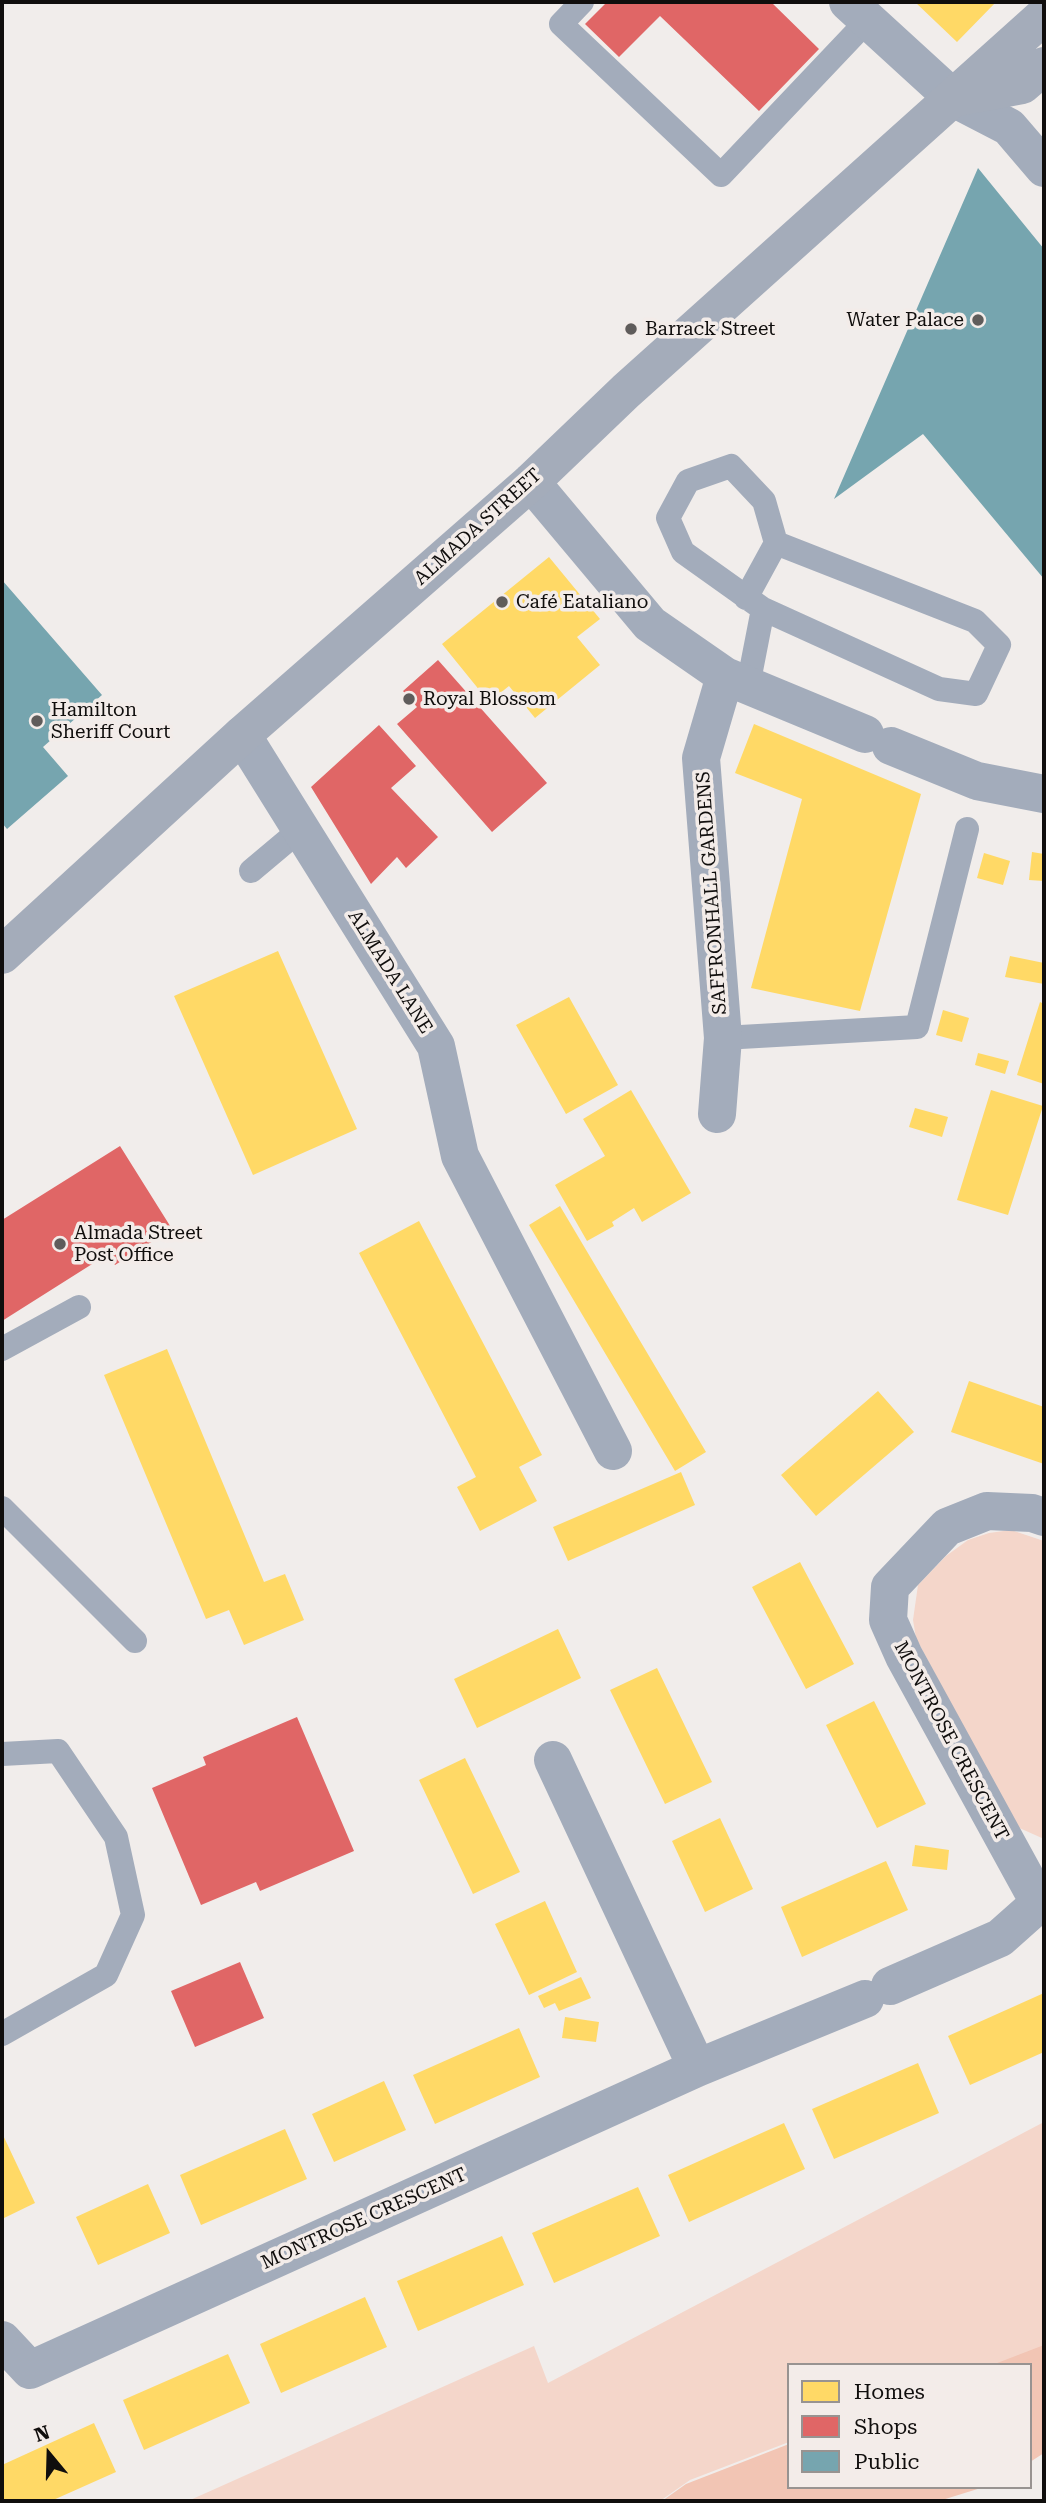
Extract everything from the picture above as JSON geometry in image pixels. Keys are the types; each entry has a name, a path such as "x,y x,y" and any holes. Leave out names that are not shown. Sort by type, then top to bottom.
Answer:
{"main road":[{"name":"ALMADA STREET","path":"2,955 242,735 531,482 625,391 1044,16"},
{"path":"953,98 1022,85 1044,66"}],"street":[{"path":"858,11 953,98 1009,127 1044,168"},
{"path":"531,482 650,624 737,681 977,781 1044,794"},
{"name":"SAFFRONHALL GARDENS","path":"717,1114 723,1038 701,758 737,681"},
{"name":"ALMADA LANE","path":"242,735 436,1046 460,1156 612,1451"},
{"name":"MONTROSE CRESCENT","path":"2,2340 16,2377 697,2068 878,1993 1000,1938 1042,1902 904,1656 888,1620 890,1587 947,1527 987,1511 1032,1513 1044,1517"},
{"path":"553,1760 697,2068"}],"lane":[{"path":"582,2 561,23 721,175 858,11"},
{"path":"737,681 754,603 776,543 764,501 731,466 688,481 668,518 683,552 754,603 939,689 976,694 999,645 975,621 776,543"},
{"path":"251,872 301,830"},
{"path":"723,1038 917,1027 967,830"},
{"path":"2,1349 79,1307"},
{"path":"2,1508 135,1642"},
{"path":"2,1754 58,1751 116,1837 133,1915 106,1975 2,2034"}],"shaded area":[{"path":"1011,1530 1044,1541 1044,1839 1015,1826 916,1638 913,1620 918,1585 946,1556 968,1540"},
{"path":"1044,2122 1044,2346 999,2363 787,2363 787,2443 690,2480 660,2501 188,2501 534,2346 548,2383"},
{"path":"1044,2345 1044,2453 1032,2461 1032,2363 997,2363"},
{"path":"787,2445 787,2489 978,2489 939,2501 662,2501 686,2484"}],"building: Homes":[{"path":"915,2 996,2 957,42"},
{"path":"549,557 600,619 577,637 600,665 535,718 509,686 489,702 442,644"},
{"path":"754,724 921,794 860,1011 751,988 802,799 735,773"},
{"path":"1032,852 1044,854 1044,881 1029,880"},
{"path":"984,853 1010,861 1003,885 977,878"},
{"path":"278,951 357,1129 253,1175 174,996"},
{"path":"1010,956 1044,963 1044,984 1005,977"},
{"path":"569,997 618,1085 566,1114 516,1025"},
{"path":"1040,1002 1044,1004 1044,1084 1017,1075"},
{"path":"943,1010 969,1018 962,1042 936,1035"},
{"path":"978,1053 1009,1061 1005,1074 975,1065"},
{"path":"631,1090 691,1193 642,1222 634,1208 612,1222 614,1226 587,1241 555,1185 605,1156 583,1119"},
{"path":"991,1090 1043,1106 1008,1215 957,1200"},
{"path":"915,1108 948,1117 942,1137 909,1127"},
{"path":"560,1206 706,1452 675,1471 529,1225"},
{"path":"419,1221 542,1455 519,1467 537,1501 480,1531 457,1487 476,1477 359,1253"},
{"path":"167,1349 264,1582 285,1574 304,1620 244,1645 229,1610 206,1619 104,1375"},
{"path":"969,1381 1044,1407 1044,1464 951,1432"},
{"path":"878,1391 914,1432 816,1516 781,1475"},
{"path":"681,1472 695,1505 568,1561 553,1527"},
{"path":"800,1562 854,1664 806,1689 752,1587"},
{"path":"558,1629 581,1678 477,1728 454,1679"},
{"path":"657,1668 712,1782 665,1804 610,1690"},
{"path":"874,1701 926,1804 877,1828 826,1725"},
{"path":"465,1758 520,1872 473,1894 419,1780"},
{"path":"720,1818 753,1889 705,1912 672,1841"},
{"path":"915,1845 949,1850 947,1870 912,1866"},
{"path":"886,1861 908,1910 802,1957 781,1907"},
{"path":"545,1901 577,1972 529,1995 495,1924"},
{"path":"581,1977 591,1998 559,2011 555,2003 544,2008 538,1996"},
{"path":"1044,1993 1044,2052 970,2085 948,2036"},
{"path":"565,2017 599,2022 596,2042 562,2038"},
{"path":"519,2028 540,2077 435,2124 413,2075"},
{"path":"918,2063 939,2113 834,2159 812,2109"},
{"path":"384,2081 406,2130 334,2162 312,2114"},
{"path":"784,2123 805,2169 689,2222 668,2175"},
{"path":"285,2129 307,2179 201,2225 180,2175"},
{"path":"2,2133 35,2203 2,2219"},
{"path":"148,2184 170,2233 98,2265 76,2217"},
{"path":"638,2187 660,2236 554,2283 532,2233"},
{"path":"502,2236 524,2285 418,2331 397,2281"},
{"path":"365,2297 387,2347 281,2393 260,2344"},
{"path":"228,2354 250,2403 144,2450 123,2400"},
{"path":"94,2423 116,2472 51,2501 2,2501 2,2465"}],"building: Shops":[{"path":"607,2 771,2 819,49 759,111 660,16 619,57 585,24"},
{"path":"438,660 547,783 492,832 397,724 417,707 403,691"},
{"path":"379,725 416,766 391,788 438,837 406,868 397,857 371,884 311,787"},
{"path":"120,1146 172,1229 115,1265 108,1254 2,1321 2,1220"},
{"path":"297,1717 354,1851 260,1891 256,1882 201,1905 152,1788 206,1765 203,1757"},
{"path":"240,1962 264,2018 195,2047 171,1991"}],"building: Public":[{"name":"Water Palace","path":"978,168 1044,249 1044,579 923,434 834,499"},
{"name":"Hamilton Sheriff Court","path":"2,580 102,695 43,747 68,776 7,829 2,823"}],"place":[{"name":"Water Palace","path":"978,320"},
{"name":"Barrack Street","path":"631,329"},
{"name":"Café Eataliano","path":"502,602"},
{"name":"Royal Blossom","path":"409,699"},
{"name":"Hamilton Sheriff Court","path":"37,721"},
{"name":"Almada Street Post Office","path":"60,1244"}]}
